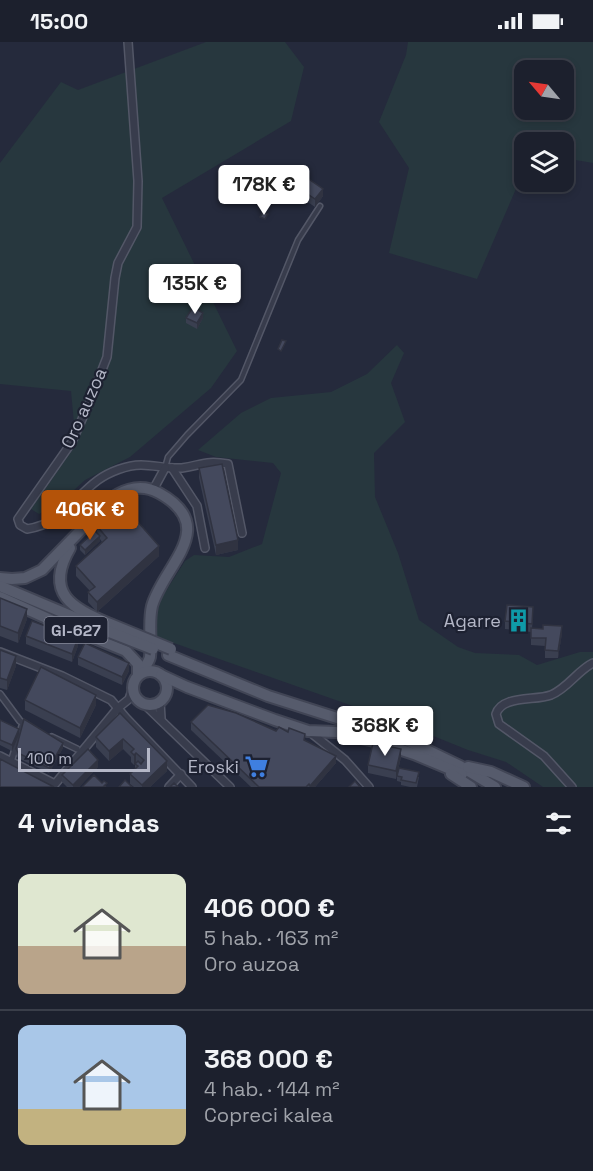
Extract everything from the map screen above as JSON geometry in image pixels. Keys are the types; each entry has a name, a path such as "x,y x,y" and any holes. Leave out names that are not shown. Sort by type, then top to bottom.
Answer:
{"main road":[{"name":"GI-627","path":"0,578 12,579 33,575 42,570 112,498 122,491 143,488 153,490"},
{"path":"150,658 166,681 167,690 160,701 155,704 137,701 133,687 150,658 153,603 185,546 187,532 185,520 179,509 165,496 153,490"},
{"name":"GI-627","path":"78,535 62,565 61,587 68,601 108,628"},
{"name":"GI-627","path":"0,586 170,652 217,676 296,707 350,721 406,740 460,766 495,787"},
{"name":"GI-627","path":"0,597 126,651 138,664 140,674"},
{"path":"140,674 153,670 187,687 244,710 308,730 336,732 378,742 461,774 482,787"},
{"path":"167,690 187,687"},
{"name":"GI-627","path":"460,766 491,772 524,787"},
{"path":"441,767 471,787"}],"street":[{"name":"Oro auzoa","path":"128,42 138,181 137,227 118,263 107,357 102,371 72,442 18,519 20,525 27,529 35,528 57,518 96,481 108,473 140,465 169,468"},
{"path":"169,468 184,468 204,462 228,464 242,533"},
{"path":"153,490 169,468"},
{"path":"169,468 188,489 197,506 205,548"},
{"path":"0,652 62,676 111,700 192,787"},
{"path":"572,787 544,756 499,724 496,714 500,706 506,703 554,694 593,663"},
{"path":"0,694 20,721 34,728"},
{"path":"0,756 57,785 118,708 137,701 161,718 230,787"},
{"path":"160,701 161,718"},
{"path":"11,762 23,723"},
{"path":"308,730 345,760 369,787"},
{"path":"45,734 77,749"},
{"path":"169,787 181,774"}],"lane":[{"path":"169,468 168,457 241,380 298,240 320,206"}],"shaded area":[{"path":"206,42 285,42 304,67 291,121 162,198 237,351 211,388 130,457 85,480 60,503 39,514 31,509 76,445 71,391 0,384 0,163 61,82 78,90"},
{"path":"408,42 593,42 593,163 574,160 574,132 514,132 515,192 477,279 389,253 409,168 379,122 406,55"},
{"path":"397,345 404,353 391,383 405,422 374,453 375,497 398,553 419,620 458,647 475,653 519,655 537,665 580,652 593,652 593,787 543,787 506,762 154,636 156,616 162,597 185,561 194,555 229,557 262,544 281,473 273,463 216,457 198,450 241,413 271,398 331,392 367,374"}],"building":[{"path":"294,169 323,189 315,199 287,180"},
{"path":"263,212 268,214 265,219 260,217"},
{"path":"193,307 203,313 197,323 186,318"},
{"path":"282,340 286,341 281,351 278,349"},
{"path":"222,464 238,540 216,545 199,468"},
{"path":"122,504 159,546 97,602 88,592 95,587 76,566 107,538 97,526"},
{"path":"95,531 100,536 85,550 80,545"},
{"path":"0,598 27,609 18,633 0,626"},
{"path":"507,605 533,607 532,624 505,621"},
{"path":"32,621 78,638 72,654 26,636"},
{"path":"543,625 562,626 558,651 545,650 546,638 531,638 531,628 543,629"},
{"path":"85,643 129,663 122,677 78,657"},
{"path":"0,650 16,656 7,680 0,678"},
{"path":"41,667 96,695 80,728 25,700"},
{"path":"208,705 236,713 276,731 279,727 288,732 289,728 305,734 304,740 336,756 310,786 309,784 306,787 259,787 191,722"},
{"path":"120,713 167,761 142,785 130,774 138,766 135,764 138,761 141,764 144,760 131,752 134,749 123,739 109,751 96,737"},
{"path":"24,719 63,743 49,768 18,753 16,749"},
{"path":"0,720 19,729 12,745 0,740"},
{"path":"373,743 401,749 396,771 368,765"},
{"path":"88,749 98,760 73,785 62,775"},
{"path":"0,759 54,787 0,787"},
{"path":"399,768 419,772 416,783 401,780 402,777 397,776"},
{"path":"94,775 102,783 104,781 107,783 104,786 106,787 83,787"},
{"path":"125,780 132,787 119,787"},
{"path":"355,781 360,787 349,787"}],"place":[{"name":"Agarre","path":"519,621"},
{"name":"Eroski","path":"257,767"}]}
